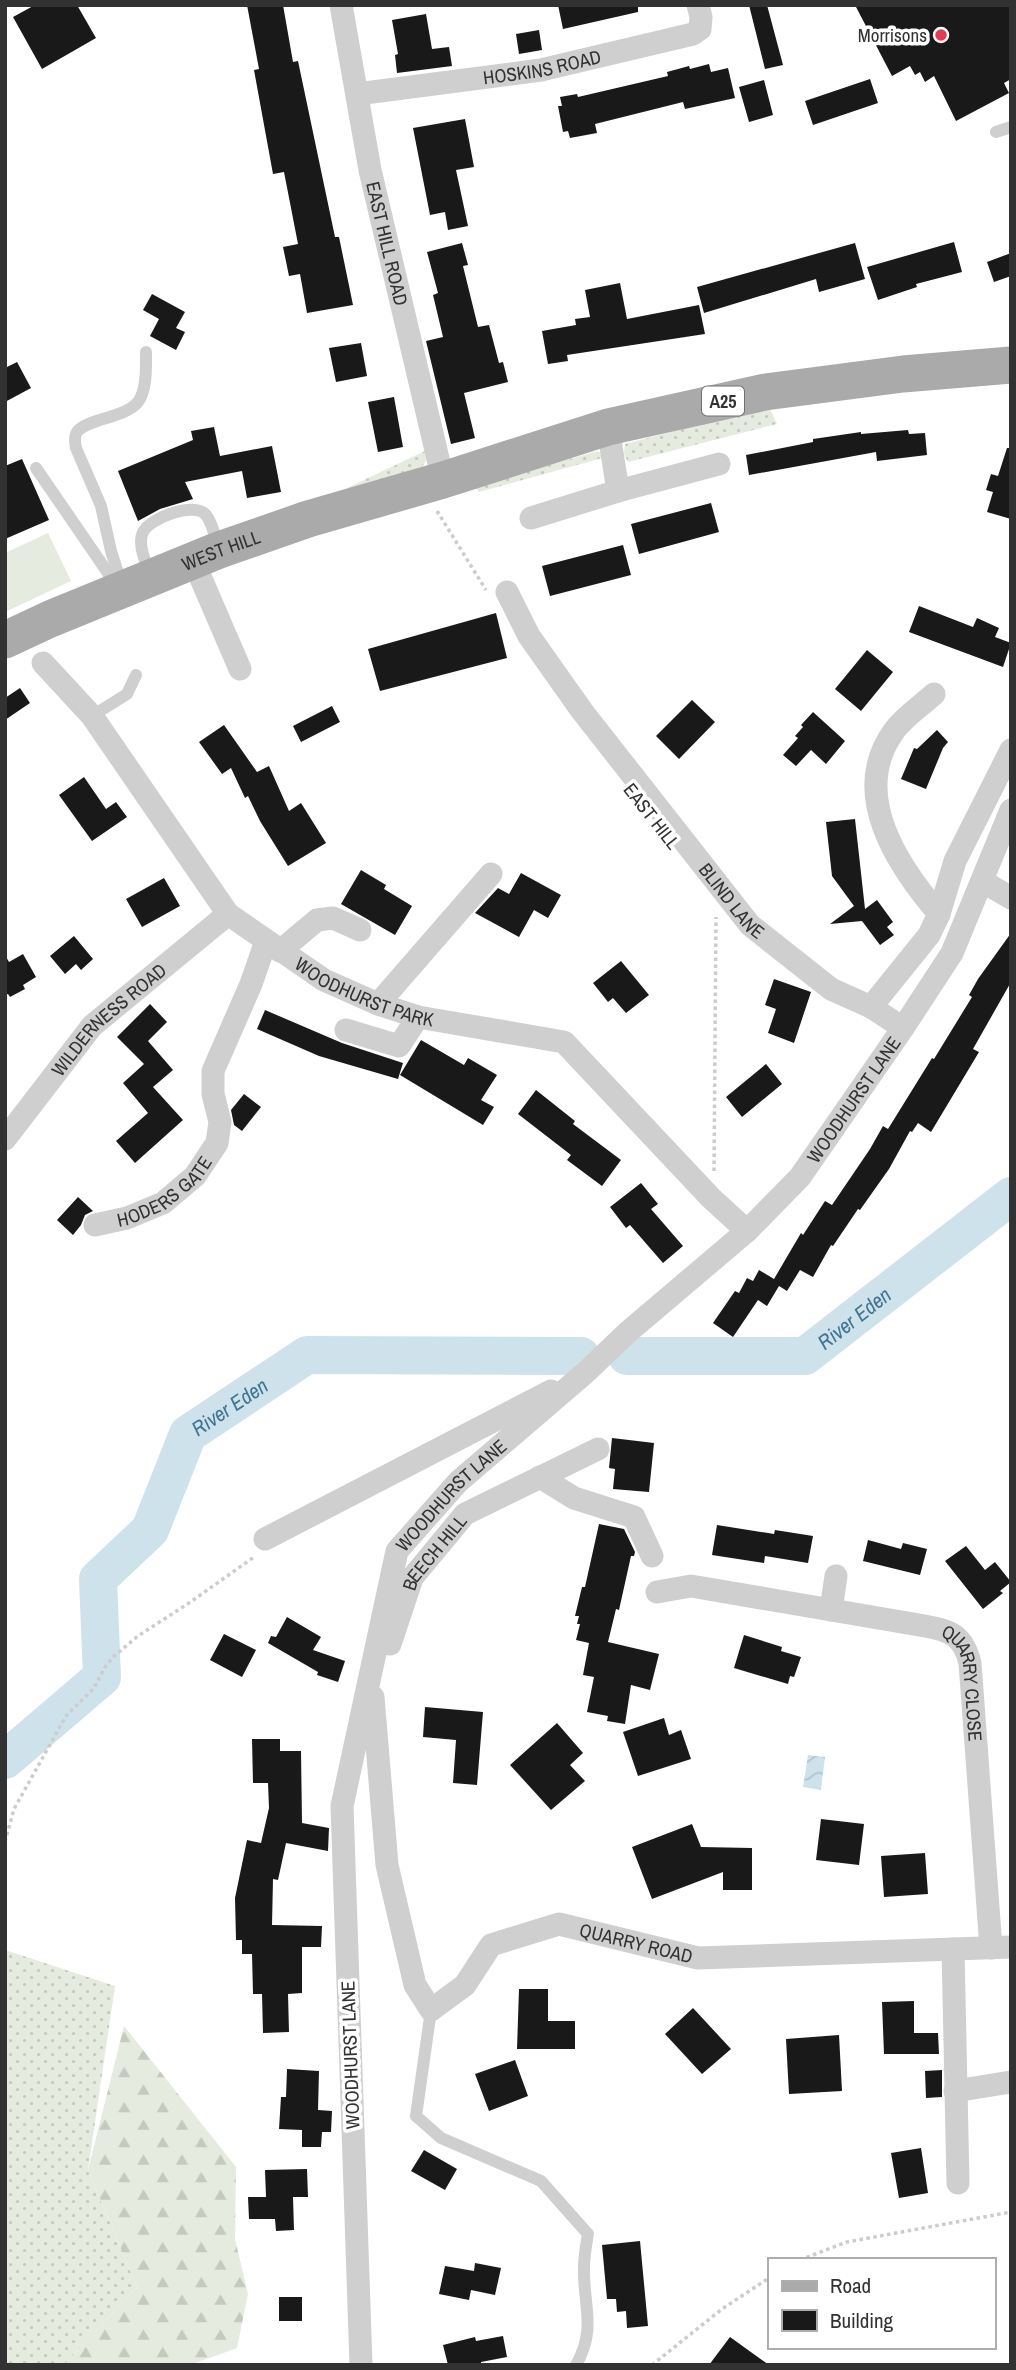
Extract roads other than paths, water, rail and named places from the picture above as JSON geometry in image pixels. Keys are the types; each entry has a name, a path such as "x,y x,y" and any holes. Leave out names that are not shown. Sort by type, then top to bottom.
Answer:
{"main road":[{"name":"A25","path":"432,483 608,428 765,391 903,374 1011,365"},
{"name":"WEST HILL","path":"5,639 206,555 308,519 432,483"}],"street":[{"name":"EAST HILL ROAD","path":"341,5 370,170 432,483"},
{"name":"HOSKINS ROAD","path":"357,94 541,70 692,34 700,29 698,5"},
{"path":"608,428 618,491"},
{"path":"531,518 719,464"},
{"path":"206,555 240,669"},
{"name":"BLIND LANE","path":"499,595 582,711 750,925 831,989 871,1007 903,1028"},
{"name":"WOODHURST PARK","path":"43,663 92,716 228,914 324,981 378,1004 418,1017 564,1042 711,1198 747,1231"},
{"path":"934,694 895,730 879,758 874,785 883,828 913,884 939,914"},
{"path":"871,1007 929,935 939,914 955,861 1011,750"},
{"name":"WOODHURST LANE","path":"360,2365 342,1806 397,1551 458,1482 747,1231 800,1177 952,953 1011,810"},
{"path":"378,1004 491,874"},
{"path":"982,881 1011,898"},
{"name":"WILDERNESS ROAD","path":"5,1139 92,1026 228,914"},
{"path":"273,946 317,919 333,918 360,930"},
{"name":"HODERS GATE","path":"95,1225 127,1218 163,1203 195,1176 217,1143 220,1122 213,1094 213,1071 251,984 273,946"},
{"path":"346,1030 399,1046 418,1017"},
{"path":"264,1546 585,1373"},
{"name":"BEECH HILL","path":"373,1695 412,1578 465,1514 598,1449"},
{"path":"540,1477 574,1498 634,1517 652,1556"},
{"path":"831,1610 836,1576"},
{"name":"QUARRY CLOSE","path":"657,1592 691,1586 940,1629 954,1634 966,1647 970,1663 1001,1947"},
{"path":"371,1670 387,1865 415,1985 431,2010"},
{"name":"QUARRY ROAD","path":"431,2010 465,1985 491,1945 559,1924 698,1958 1001,1947"},
{"path":"953,1949 958,2183"},
{"path":"955,2091 1011,2082"}],"lane":[{"path":"996,132 1011,127"},
{"path":"131,585 111,551 101,506 76,448 75,439 77,432 83,427 128,410 137,403 144,386 146,352"},
{"path":"36,468 131,585"},
{"path":"131,585 144,530 154,522 186,508 197,509 207,516 206,555"},
{"path":"92,716 127,694 136,675"},
{"path":"431,2010 416,2116 441,2138 541,2181 587,2234 584,2268 590,2323 586,2348 576,2365"}],"water":[{"path":"808,1755 825,1757 821,1790 803,1787"}],"waterway":[{"name":"River Eden","path":"627,1356 805,1356 1011,1196"},
{"name":"River Eden","path":"5,1760 102,1677 98,1579 150,1530 188,1434 307,1355 581,1356"}],"place":[{"name":"Morrisons","path":"941,35"}]}
